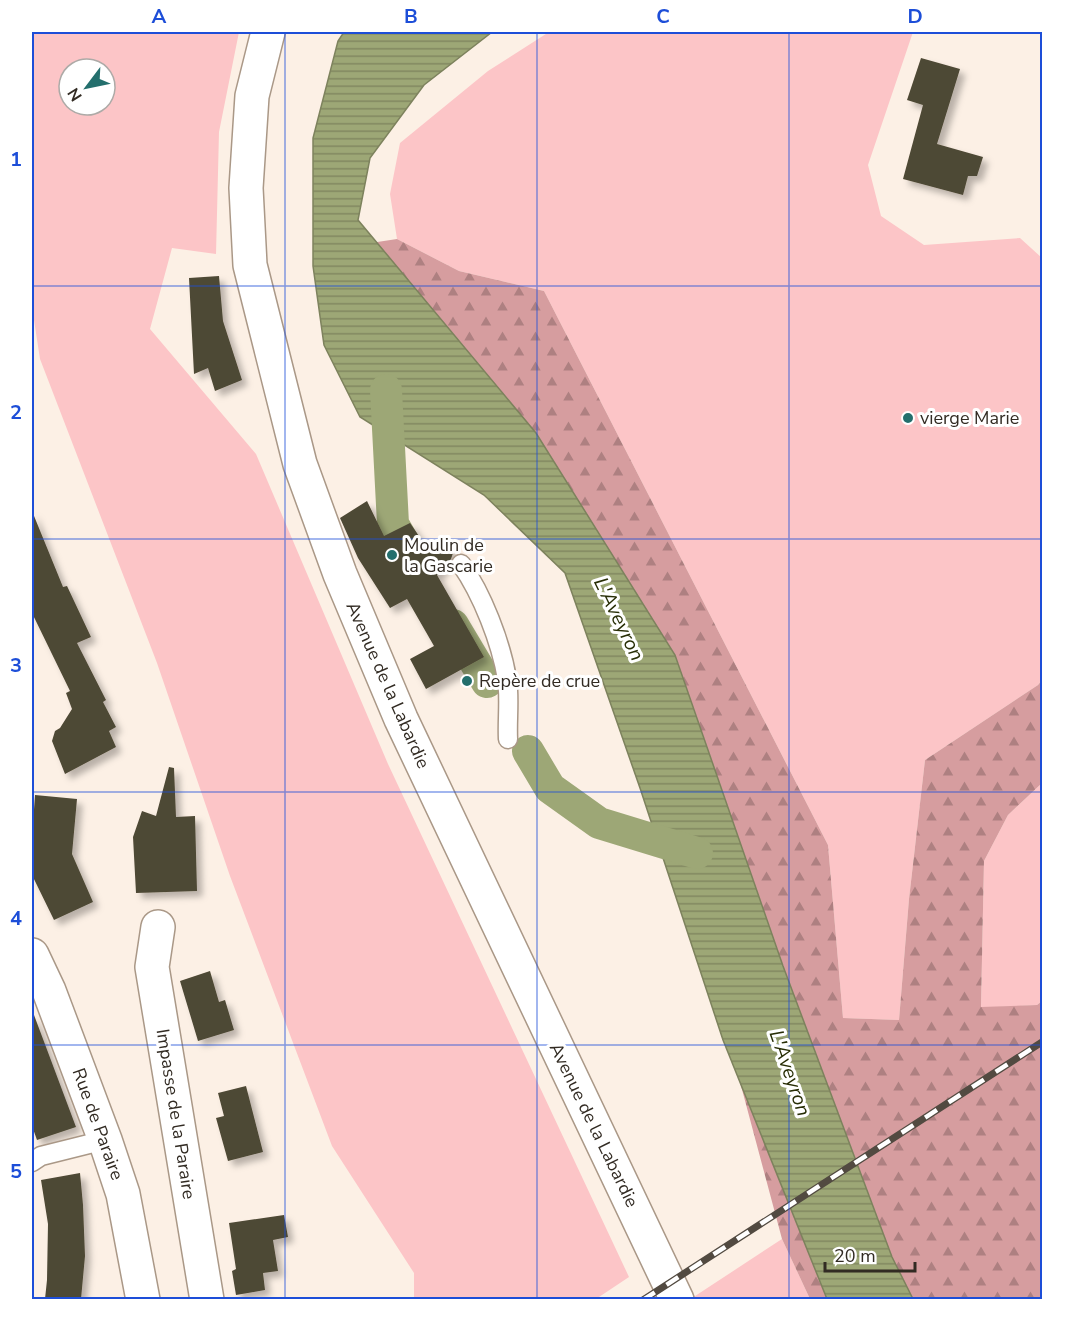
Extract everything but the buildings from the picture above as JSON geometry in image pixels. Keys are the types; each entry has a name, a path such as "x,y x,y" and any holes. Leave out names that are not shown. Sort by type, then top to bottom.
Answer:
{"street":[{"name":"Avenue de la Labardie","path":"268,32 252,96 246,188 250,266 300,464 340,574 401,719 677,1299"},
{"name":"Impasse de la Paraire","path":"158,927 152,967 207,1299"},
{"name":"Rue de Paraire","path":"32,955 49,991 123,1194 143,1299"}],"lane":[{"path":"461,564 471,579 496,638 507,680 508,739"},
{"path":"32,1162 41,1156 105,1140"}],"shaded area":[{"path":"32,32 239,32 219,132 216,254 172,248 150,329 256,454 388,764 629,1277 596,1299 414,1299 414,1273 332,1146 230,876 157,663 40,359 32,307"},
{"path":"549,32 913,32 868,165 881,216 924,245 1020,238 1042,258 1042,680 1038,685 925,760 909,899 899,1020 843,1018 828,845 544,291 459,271 397,239 390,194 400,143 488,71"},
{"path":"1042,783 1042,1001 1037,1005 981,1008 984,861 1008,815"},
{"path":"782,1239 810,1299 689,1300"}],"green space":[{"path":"397,239 459,271 544,291 828,845 843,1018 899,1020 909,899 925,760 1038,685 1042,680 1042,783 1008,815 984,861 981,1007 1037,1005 1042,1001 1042,1299 810,1299 782,1239 593,532 351,246"}],"water":[{"name":"L'Aveyron","path":"344,32 492,32 424,85 370,158 358,220 536,433 675,655 783,966 892,1257 913,1299 827,1299 723,1040 640,788 565,573 484,495 360,417 324,345 313,266 313,138 338,41"}],"waterway":[{"path":"386,390 393,524 418,567"},
{"path":"453,625 487,682"},
{"path":"528,751 550,788 599,823 697,853"}],"railway":[{"path":"643,1300 1042,1042"}],"place":[{"name":"vierge Marie","path":"908,418"},
{"name":"Moulin de la Gascarie","path":"392,555"},
{"name":"Repère de crue","path":"467,681"}]}
